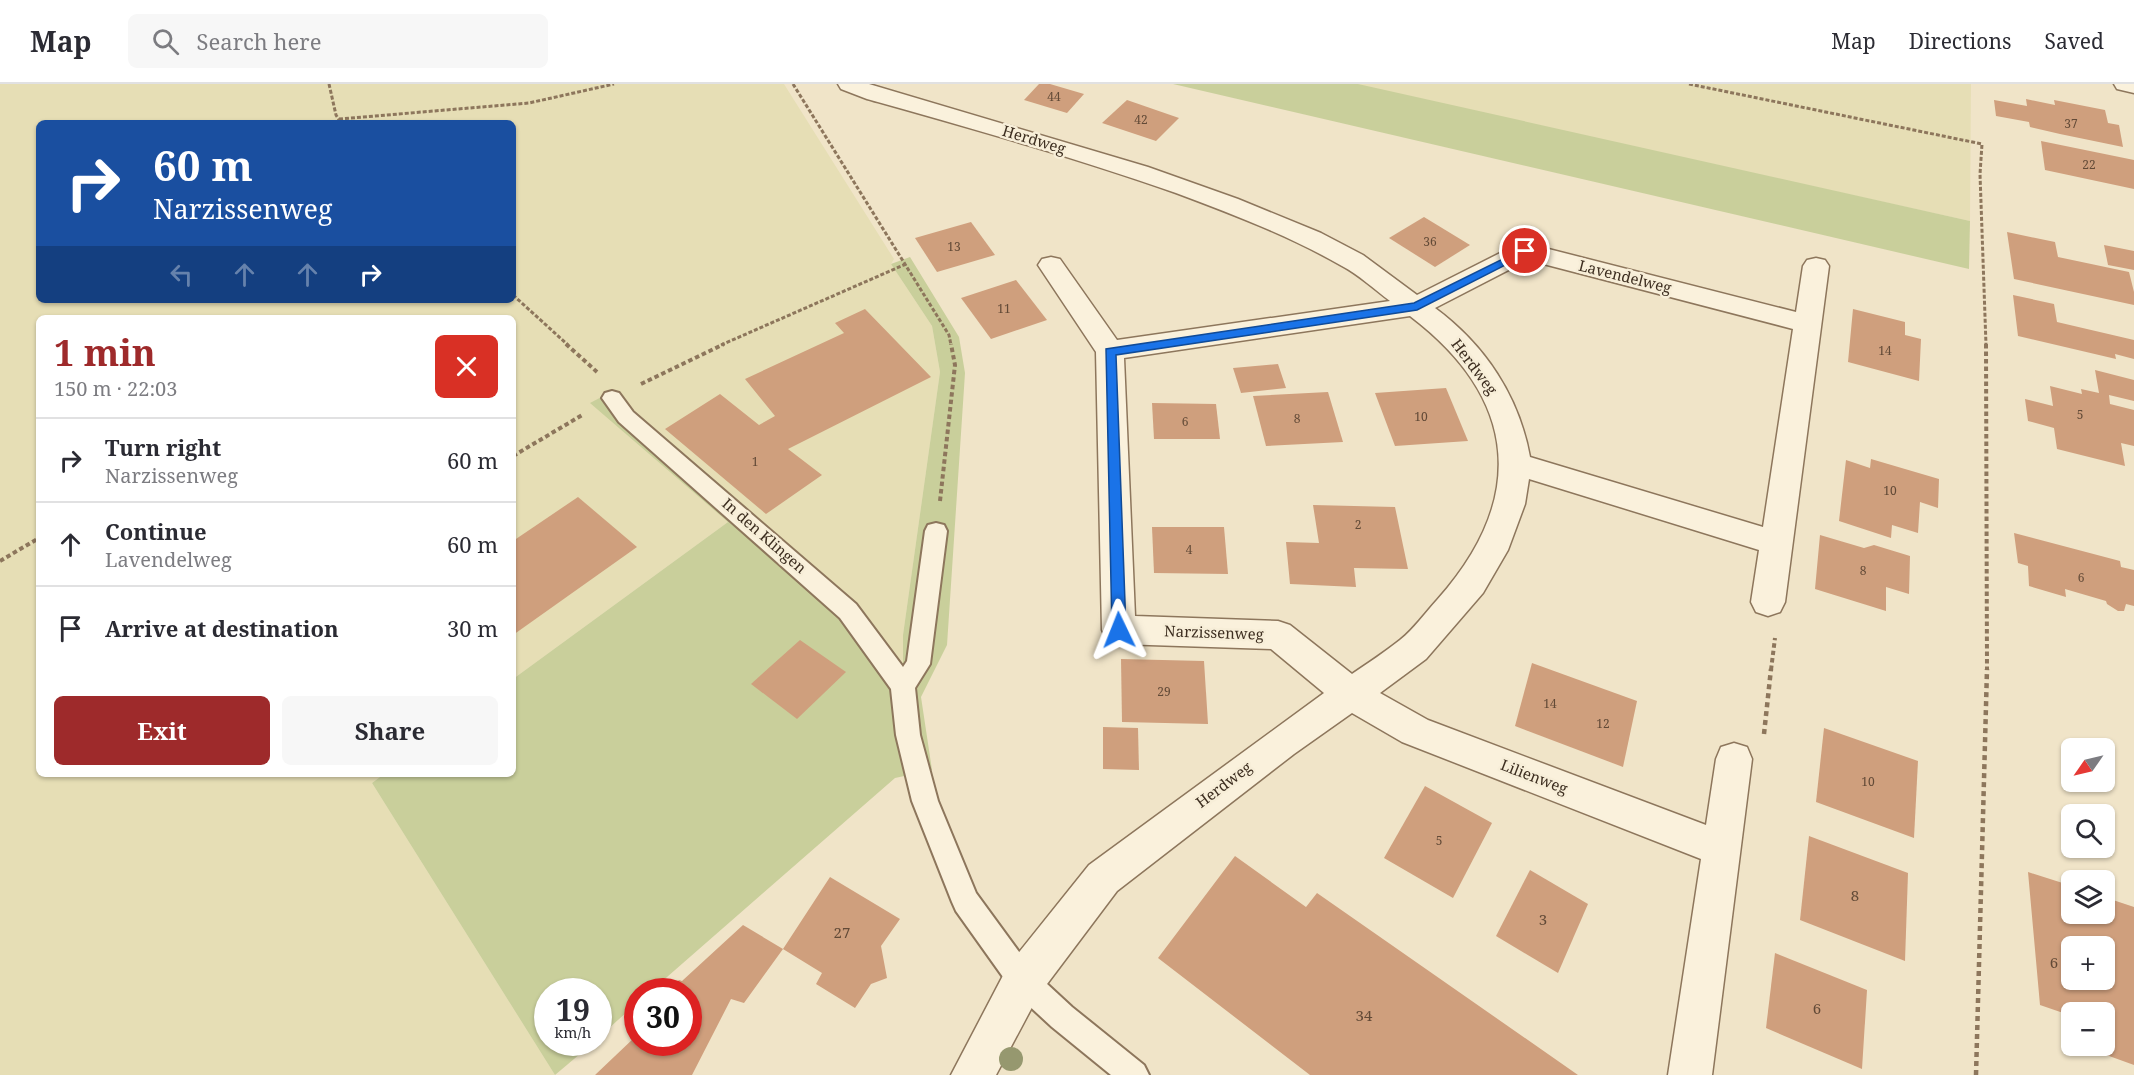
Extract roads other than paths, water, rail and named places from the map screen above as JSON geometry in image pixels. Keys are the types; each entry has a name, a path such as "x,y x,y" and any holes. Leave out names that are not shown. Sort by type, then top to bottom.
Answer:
{"street":[{"name":"Herdweg","path":"849,84 875,94 1040,141 1230,204 1312,239 1354,261 1444,328 1493,387 1510,429 1516,464 1509,504 1492,550 1471,584 1414,649 1217,790 1103,878 1023,981 974,1075"},
{"path":"2125,84 2134,86"},
{"name":"Lavendelweg","path":"1417,306 1525,251 1808,324"},
{"path":"1051,265 1110,351 1417,306"},
{"path":"1768,602 1816,266"},
{"name":"Narzissenweg","path":"1110,351 1119,630 1278,635 1351,694"},
{"path":"1516,464 1776,543"},
{"name":"Lilienweg","path":"1351,694 1415,731 1723,850"},
{"path":"1690,1075 1734,759"}],"lane":[{"name":"In den Klingen","path":"612,398 626,417 848,611 903,686"},
{"path":"936,531 918,664 903,686 908,735 925,801 966,902 1023,981 1062,1017 1134,1075"}]}
